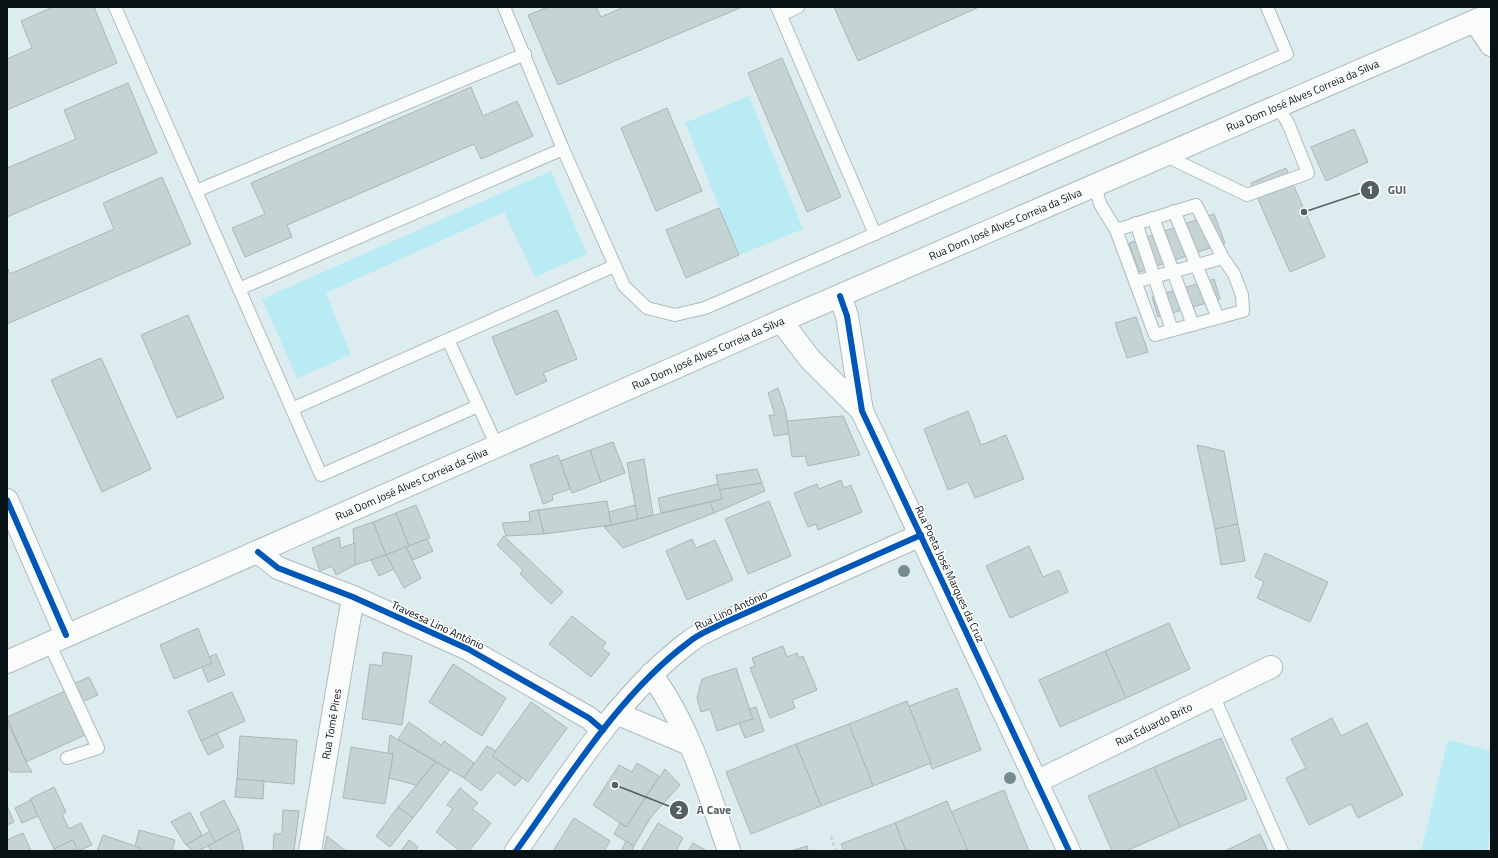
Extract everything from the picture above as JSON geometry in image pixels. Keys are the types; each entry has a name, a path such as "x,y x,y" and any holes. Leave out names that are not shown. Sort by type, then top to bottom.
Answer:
{"street":[{"path":"1483,17 1491,45"},
{"name":"Rua Dom José Alves Correia da Silva","path":"7,662 781,321 1483,17"},
{"name":"Rua Poeta José Marques da Cruz","path":"840,296 847,316 862,411 1069,851"},
{"name":"Rua Poeta José Marques da Cruz","path":"781,321 810,359 862,411"},
{"path":"7,500 58,639"},
{"name":"Rua Lino António","path":"516,851 616,713 650,674 690,640 721,624 921,535"},
{"name":"Travessa Lino António","path":"258,552 278,568 353,597 468,649 589,718 603,730"},
{"name":"Rua Tomé Pires","path":"310,851 353,597"},
{"name":"Rua Eduardo Brito","path":"1036,782 1271,667"},
{"path":"650,674 667,696 702,772 729,851"},
{"path":"616,713 689,744"}],"lane":[{"path":"115,7 321,475 478,406"},
{"path":"504,7 563,149 624,286 647,308 675,315 705,308 1287,54 1267,7"},
{"path":"798,7 779,11 875,234"},
{"path":"196,191 524,54"},
{"path":"1164,155 1247,195 1308,173 1288,123 1278,107"},
{"path":"239,290 563,149"},
{"path":"1095,185 1100,204 1116,230 1155,335 1243,311 1242,294 1234,274 1223,258 1196,204 1116,230"},
{"path":"1174,211 1218,318"},
{"path":"1153,218 1193,325"},
{"path":"1136,223 1172,330"},
{"path":"1135,282 1223,258"},
{"path":"292,409 614,266"},
{"path":"448,340 497,446"},
{"path":"58,639 98,748 66,758"},
{"path":"1213,695 1282,851"}],"path":[{"path":"831,837 836,851"}],"shaded area":[{"path":"749,96 803,229 739,255 685,123"},
{"path":"551,171 587,254 535,277 504,212 326,293 351,355 297,378 262,299"},
{"path":"1448,740 1491,751 1491,832 1486,851 1421,851"}],"building":[{"path":"53,7 94,7 117,63 7,110 7,59 32,48 21,21"},
{"path":"548,7 596,7 601,17 624,7 742,7 558,85 528,15"},
{"path":"834,7 979,7 858,61"},
{"path":"782,58 841,197 807,212 748,73"},
{"path":"128,83 157,153 7,217 7,168 76,139 64,110"},
{"path":"471,87 483,116 517,101 533,136 481,159 474,144 287,225 292,237 245,257 232,228 265,214 251,183"},
{"path":"667,108 702,191 656,211 621,128"},
{"path":"1354,129 1368,162 1326,181 1311,147"},
{"path":"1286,168 1325,257 1290,272 1251,183"},
{"path":"162,177 191,244 7,324 7,267 10,274 114,229 103,203"},
{"path":"719,208 739,255 686,278 666,230"},
{"path":"1214,214 1225,243 1139,272 1129,243"},
{"path":"1214,279 1220,299 1158,317 1152,297"},
{"path":"557,310 577,359 543,373 547,381 516,395 492,337"},
{"path":"188,315 224,398 177,418 141,335"},
{"path":"1136,317 1148,352 1127,358 1115,323"},
{"path":"101,358 151,469 102,492 51,380"},
{"path":"778,388 786,412 789,434 774,436 769,415 775,415 768,393"},
{"path":"968,411 981,445 1006,435 1024,479 975,498 968,482 948,490 924,429"},
{"path":"843,416 860,455 808,466 805,456 792,457 787,421"},
{"path":"613,442 625,473 601,482 590,450"},
{"path":"1197,445 1224,451 1238,524 1215,529"},
{"path":"590,450 601,482 572,493 560,461"},
{"path":"558,455 570,489 552,495 553,500 543,504 530,465"},
{"path":"644,459 653,515 638,519 627,463"},
{"path":"757,469 762,483 719,490 716,475"},
{"path":"841,480 844,488 851,485 862,512 818,530 816,524 808,527 794,493 817,484 819,489"},
{"path":"762,483 765,491 714,513 710,502 722,499 719,490"},
{"path":"718,484 722,499 661,513 658,498"},
{"path":"607,501 611,525 544,534 538,510"},
{"path":"769,501 791,556 748,574 725,519"},
{"path":"710,502 714,513 623,548 604,527"},
{"path":"416,505 430,538 409,546 396,513"},
{"path":"635,505 638,519 611,525 609,512"},
{"path":"538,510 544,534 506,536 502,523 530,521 529,512"},
{"path":"396,513 409,546 386,555 373,522"},
{"path":"373,522 386,555 355,565 353,529"},
{"path":"1238,524 1245,561 1221,565 1215,529"},
{"path":"504,536 563,592 551,604 520,574 523,570 497,545"},
{"path":"339,537 341,548 355,543 355,565 336,575 332,566 320,571 312,548"},
{"path":"427,539 433,551 413,560 406,547"},
{"path":"692,539 696,548 715,540 733,580 687,600 666,551"},
{"path":"1029,546 1043,577 1059,570 1068,592 1010,618 986,566"},
{"path":"406,547 421,578 404,588 386,555"},
{"path":"1265,553 1328,582 1310,622 1257,598 1264,582 1255,577"},
{"path":"386,555 394,569 379,576 371,560"},
{"path":"572,616 606,643 602,648 610,654 591,677 549,644"},
{"path":"1169,623 1190,669 1126,698 1105,651"},
{"path":"198,628 212,663 174,679 160,645"},
{"path":"783,646 787,657 797,653 799,658 803,656 817,690 792,700 795,708 770,718 750,668 755,666 752,658"},
{"path":"1105,651 1126,698 1060,727 1039,680"},
{"path":"383,652 412,656 402,725 362,719 370,664 382,666"},
{"path":"216,654 225,675 208,682 202,667 212,663 209,657"},
{"path":"453,664 506,698 482,736 429,702"},
{"path":"736,668 753,719 717,731 710,709 701,712 697,698 702,679"},
{"path":"89,677 98,695 82,702 73,684"},
{"path":"957,688 981,750 932,769 909,706"},
{"path":"65,691 85,735 26,762 7,717"},
{"path":"232,692 245,721 201,741 188,711"},
{"path":"907,701 931,763 873,786 849,724"},
{"path":"531,702 567,728 528,782 492,756"},
{"path":"756,707 764,731 745,738 739,723 753,719 749,709"},
{"path":"1332,718 1341,736 1367,723 1403,795 1358,818 1351,804 1309,825 1286,778 1306,768 1291,739"},
{"path":"7,721 32,772 10,772 7,765"},
{"path":"409,722 441,745 444,741 474,763 464,778 398,739"},
{"path":"849,724 873,786 821,806 796,744"},
{"path":"217,733 224,747 208,755 201,741"},
{"path":"390,735 436,762 416,785 389,778 393,754 388,753"},
{"path":"240,736 297,740 294,784 237,779"},
{"path":"1221,738 1247,799 1180,827 1154,767"},
{"path":"796,744 821,806 751,834 726,772"},
{"path":"487,746 496,751 492,756 522,778 515,786 497,772 481,791 464,778"},
{"path":"351,747 393,754 385,804 343,798"},
{"path":"436,762 450,770 413,818 398,807"},
{"path":"637,763 659,776 626,827 593,805 619,765 632,772"},
{"path":"1154,767 1180,827 1126,851 1112,851 1088,796"},
{"path":"665,769 680,785 651,817 634,846 614,834 620,823 626,827"},
{"path":"237,779 264,781 263,799 235,797"},
{"path":"54,787 66,812 62,814 69,829 81,823 92,845 78,851 73,840 54,849 30,799"},
{"path":"460,788 478,803 472,809 491,823 469,851 460,851 436,832 453,809 447,805"},
{"path":"1004,790 1029,851 968,851 951,812"},
{"path":"31,800 38,816 22,823 15,808"},
{"path":"224,800 239,829 215,842 200,813"},
{"path":"947,801 968,851 906,851 895,823"},
{"path":"7,806 14,822 7,825"},
{"path":"398,807 413,818 390,847 376,836"},
{"path":"283,810 299,811 294,851 273,851 274,834 282,834"},
{"path":"190,812 202,835 186,845 171,822"},
{"path":"574,818 610,841 604,851 553,851"},
{"path":"658,823 683,838 676,851 641,851"},
{"path":"895,823 906,851 844,851 841,844"},
{"path":"239,829 244,851 211,851 208,846"},
{"path":"139,830 175,840 172,851 140,851 141,848 135,847"},
{"path":"210,831 215,842 199,851 193,851 186,845"},
{"path":"23,833 31,851 7,851 7,840"},
{"path":"1260,834 1268,851 1225,851"},
{"path":"103,835 141,848 140,851 97,851"},
{"path":"327,836 346,851 324,851"},
{"path":"73,840 77,848 71,851 54,851 54,849"},
{"path":"409,840 418,847 416,850 417,851 401,851"},
{"path":"626,841 634,846 632,851 621,851"},
{"path":"693,843 707,851 688,851"},
{"path":"807,846 808,851 791,851"}],"cycle path":[{"path":"840,296 847,316 862,411 1069,851"},
{"path":"7,500 66,635"},
{"path":"516,851 595,739 617,712 664,663 693,639 721,624 921,535"},
{"path":"258,552 278,568 353,597 468,649 589,718 603,730"}],"place":[{"name":"GUI","path":"1304,212"},
{"name":"A Cave","path":"615,785"}]}
